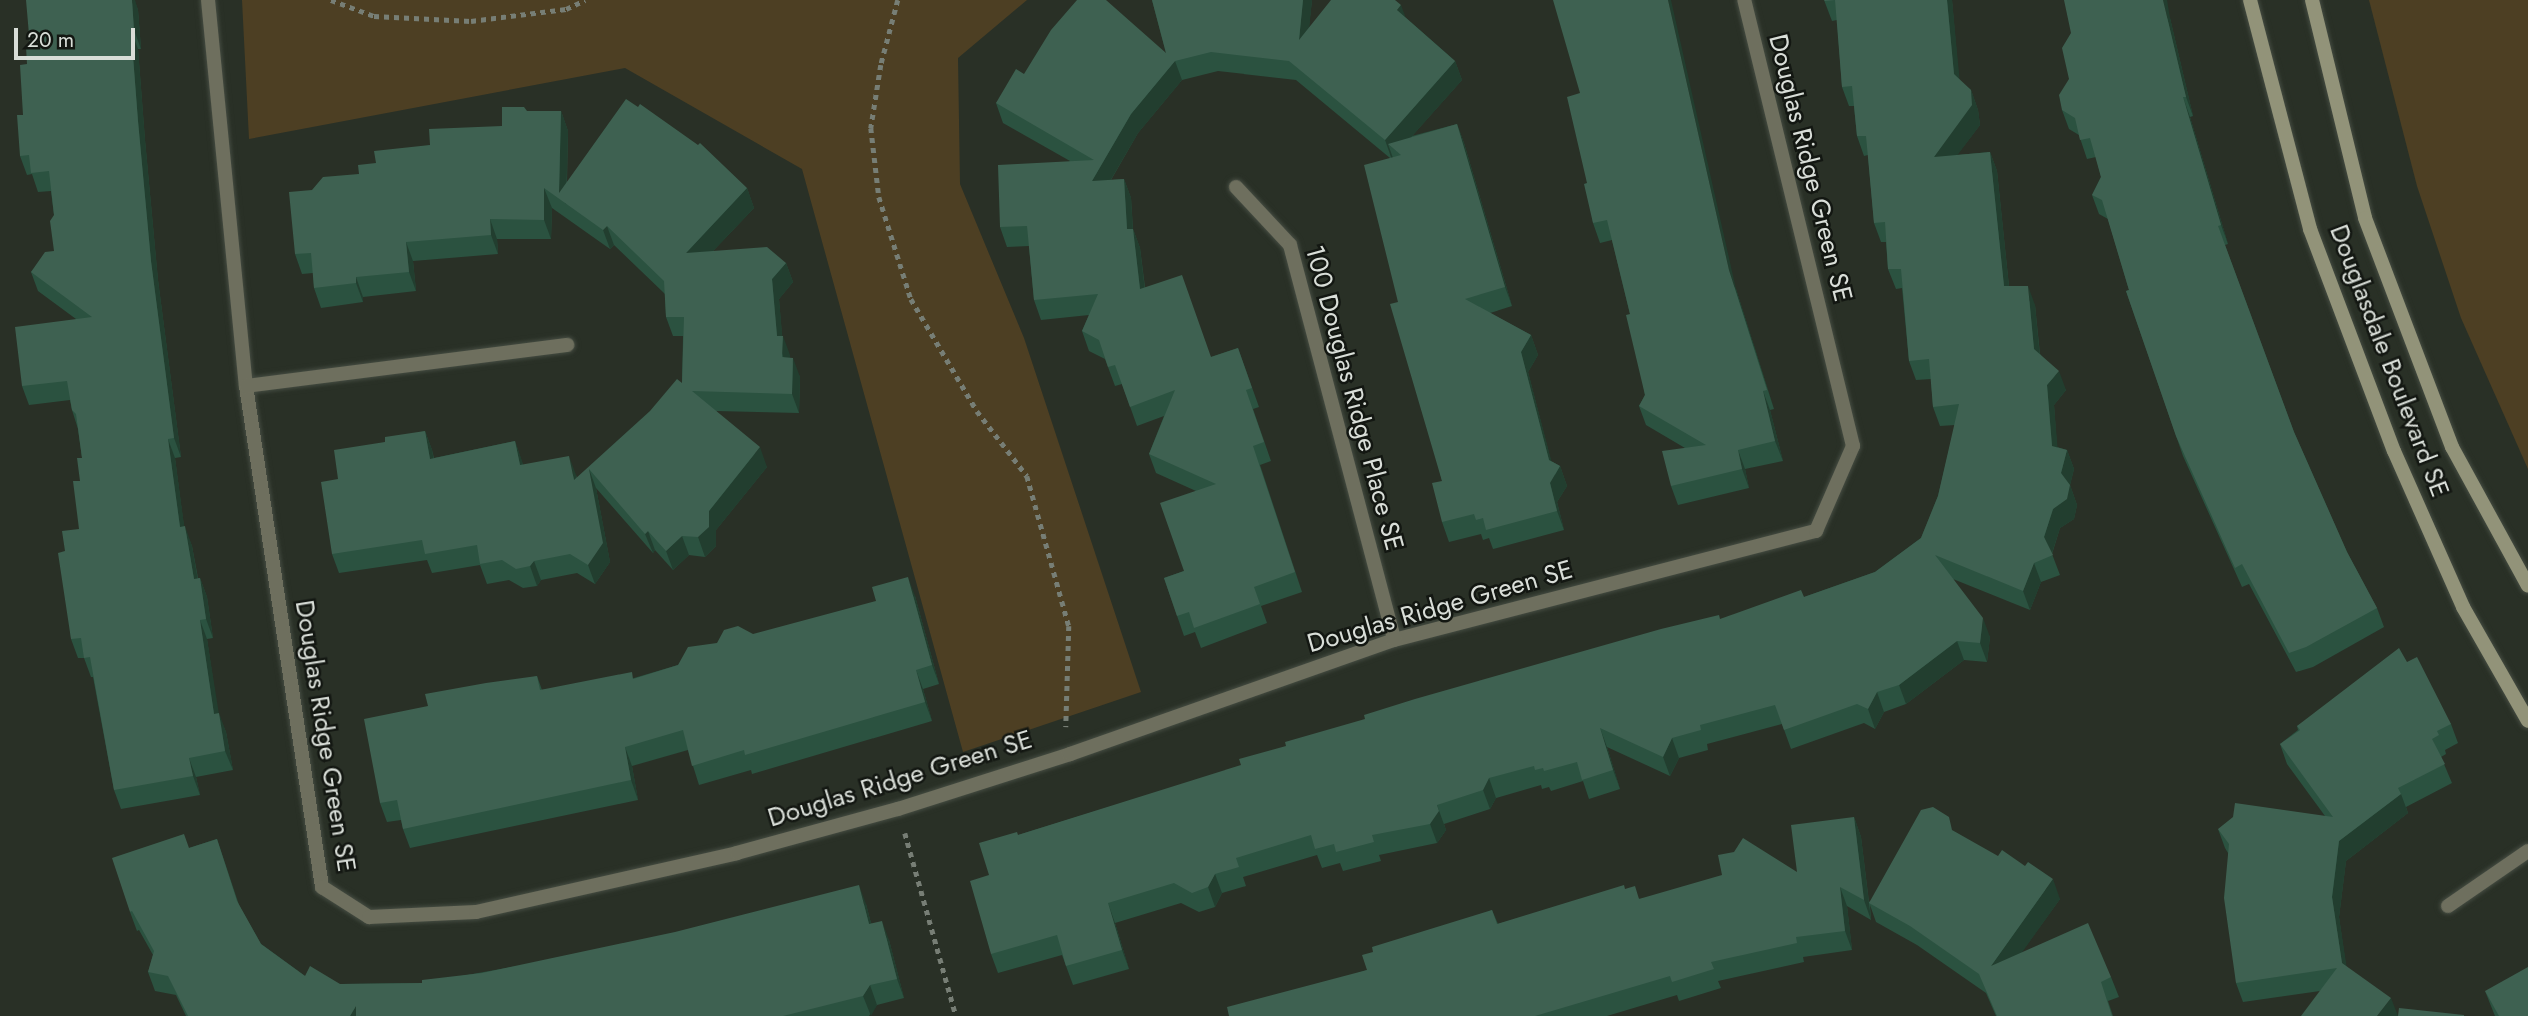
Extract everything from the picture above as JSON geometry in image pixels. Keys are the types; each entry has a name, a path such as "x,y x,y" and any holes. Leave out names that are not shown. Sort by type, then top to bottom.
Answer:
{"street":[{"name":"Douglas Ridge Green SE","path":"208,0 246,386 322,887 369,917 475,912 737,853 898,809 1070,754 1394,640 1816,531 1853,446 1744,0"},
{"name":"Douglasdale Boulevard SE","path":"2250,0 2310,229 2394,451 2463,607 2528,721"},
{"name":"Douglasdale Boulevard SE","path":"2312,0 2365,218 2452,447 2528,586"},
{"name":"100 Douglas Ridge Place SE","path":"1236,187 1290,245 1394,640"},
{"path":"246,386 567,345"},
{"path":"2448,906 2528,851"}],"path":[{"path":"331,0 374,16 471,21 566,9 585,0"},
{"path":"898,0 881,65 871,128 879,197 911,299 977,411 1027,476 1069,626 1065,720 1070,754"},
{"path":"898,809 956,1016"}],"shaded area":[{"path":"242,0 1027,0 958,58 960,184 1024,338 1141,692 963,752 802,169 625,68 249,139"},
{"path":"2369,0 2528,0 2528,469 2461,318 2417,186"}],"building":[{"path":"26,0 132,0 134,30 131,30 151,261 174,438 168,439 180,527 185,526 194,579 200,578 206,619 200,620 214,714 219,713 225,751 189,758 193,776 114,790 90,657 84,658 81,638 71,639 58,553 65,551 62,531 79,529 73,481 80,481 77,458 82,458 76,414 72,410 67,381 22,386 15,327 92,317 31,272 45,252 54,251 50,221 54,215 49,171 31,173 29,155 20,156 17,115 23,115 20,65 27,64 26,47 30,46"},
{"path":"1077,0 1106,0 1166,53 1152,0 1303,0 1299,40 1331,0 1395,0 1401,5 1397,10 1455,61 1385,140 1289,61 1211,52 1175,61 1131,114 1092,181 1124,179 1127,229 1133,229 1140,289 1182,275 1211,357 1238,348 1252,388 1246,390 1264,442 1253,446 1295,572 1254,587 1260,604 1194,628 1189,612 1177,616 1164,578 1184,571 1160,503 1216,484 1149,454 1175,390 1130,407 1115,365 1108,367 1099,340 1082,331 1098,294 1034,300 1027,226 1000,227 998,165 1094,160 996,103 1016,69 1024,74 1051,30"},
{"path":"1553,0 1668,0 1729,270 1767,390 1763,391 1775,441 1738,450 1742,469 1671,486 1662,451 1706,445 1639,406 1645,395 1626,315 1630,314 1607,220 1593,223 1584,184 1587,183 1567,97 1580,93"},
{"path":"1835,0 1947,0 1954,74 1971,90 1972,105 1934,157 1990,152 2004,286 2028,286 2034,349 2059,371 2047,385 2052,446 2067,450 2061,473 2070,485 2067,499 2053,509 2044,537 2053,555 2034,563 2023,591 1935,555 1983,618 1980,643 1957,641 1899,685 1877,692 1868,709 1857,704 1784,730 1775,705 1700,725 1701,730 1672,738 1663,757 1600,728 1613,770 1582,780 1577,762 1544,771 1543,768 1535,770 1534,766 1489,778 1483,790 1437,805 1439,811 1430,824 1372,835 1374,842 1336,852 1334,844 1315,849 1311,835 1236,858 1239,867 1215,874 1208,887 1192,893 1174,883 1108,903 1122,950 1066,966 1057,935 991,954 970,881 989,875 979,843 1017,832 1018,835 1241,765 1239,759 1286,746 1285,742 1365,719 1364,715 1415,699 1661,629 1719,615 1720,619 1801,590 1804,597 1875,572 1921,538 1938,496 1959,404 1933,407 1929,359 1909,361 1901,269 1888,269 1885,222 1874,223 1866,136 1857,136 1852,86 1842,87"},
{"path":"2064,0 2163,0 2186,97 2183,97 2221,225 2218,226 2294,432 2347,552 2377,608 2306,647 2289,653 2242,564 2235,568 2176,436 2126,291 2129,290 2102,200 2092,195 2101,177 2090,138 2080,140 2075,118 2062,110 2059,95 2069,79 2062,48 2071,33"},
{"path":"626,99 638,107 640,104 698,145 700,143 747,188 686,253 767,247 786,263 772,279 777,336 783,336 782,357 793,358 792,394 692,391 760,447 709,511 709,527 698,537 682,536 666,551 648,531 645,534 589,469 603,543 588,565 570,554 534,561 530,566 516,569 502,560 480,564 477,545 425,554 422,540 332,554 321,482 338,479 334,450 385,442 385,437 425,431 430,459 515,441 520,465 569,456 574,480 650,411 677,379 682,383 684,317 666,317 664,281 607,226 603,230 544,188 544,220 490,219 491,235 406,242 409,272 356,277 356,283 314,288 311,253 295,254 289,192 312,190 323,177 359,174 358,165 376,163 374,151 430,145 429,129 502,126 502,107 524,107 527,111 561,111 559,193"},
{"path":"1457,124 1505,287 1465,299 1531,335 1521,352 1549,460 1560,466 1550,483 1557,511 1486,530 1483,518 1476,520 1474,514 1442,522 1432,483 1442,481 1390,304 1398,302 1364,165 1401,155 1388,144"},
{"path":"908,577 932,665 916,670 925,702 745,755 744,750 692,766 683,730 625,747 631,780 403,829 397,800 380,803 364,719 428,706 425,694 486,683 537,676 540,690 632,672 633,679 678,665 688,647 717,643 724,630 738,626 753,634 876,601 872,587"},
{"path":"2399,648 2407,662 2417,657 2451,724 2437,731 2439,735 2432,739 2445,764 2398,788 2401,794 2339,841 2332,897 2342,963 2391,998 2377,1016 2301,1016 2337,968 2236,983 2224,898 2229,844 2218,829 2233,817 2235,803 2333,817 2280,744 2300,730 2297,726"},
{"path":"1933,807 1949,817 1952,830 1998,856 2002,850 2025,866 2028,862 2053,879 1991,966 2088,923 2111,977 2101,982 2112,1016 1997,1016 1979,974 1910,926 1869,903 1921,810"},
{"path":"1854,817 1864,900 1840,887 1845,931 1796,937 1797,943 1711,962 1714,969 1672,982 1670,976 1535,1016 1229,1016 1227,1007 1367,970 1362,955 1373,952 1372,947 1492,910 1497,924 1624,885 1625,889 1635,886 1639,899 1722,875 1718,855 1734,852 1743,838 1797,872 1791,825"},
{"path":"184,834 189,848 217,839 237,901 261,944 305,976 310,966 340,984 422,983 422,980 482,973 675,932 859,885 869,924 882,921 897,979 870,985 863,996 783,1016 356,1016 356,1006 350,1016 188,1016 168,976 148,972 154,951 132,911 130,912 112,858"},
{"path":"2528,967 2528,1016 2499,1016 2485,991"},
{"path":"2399,1008 2464,1015 2464,1016 2398,1016"}]}
